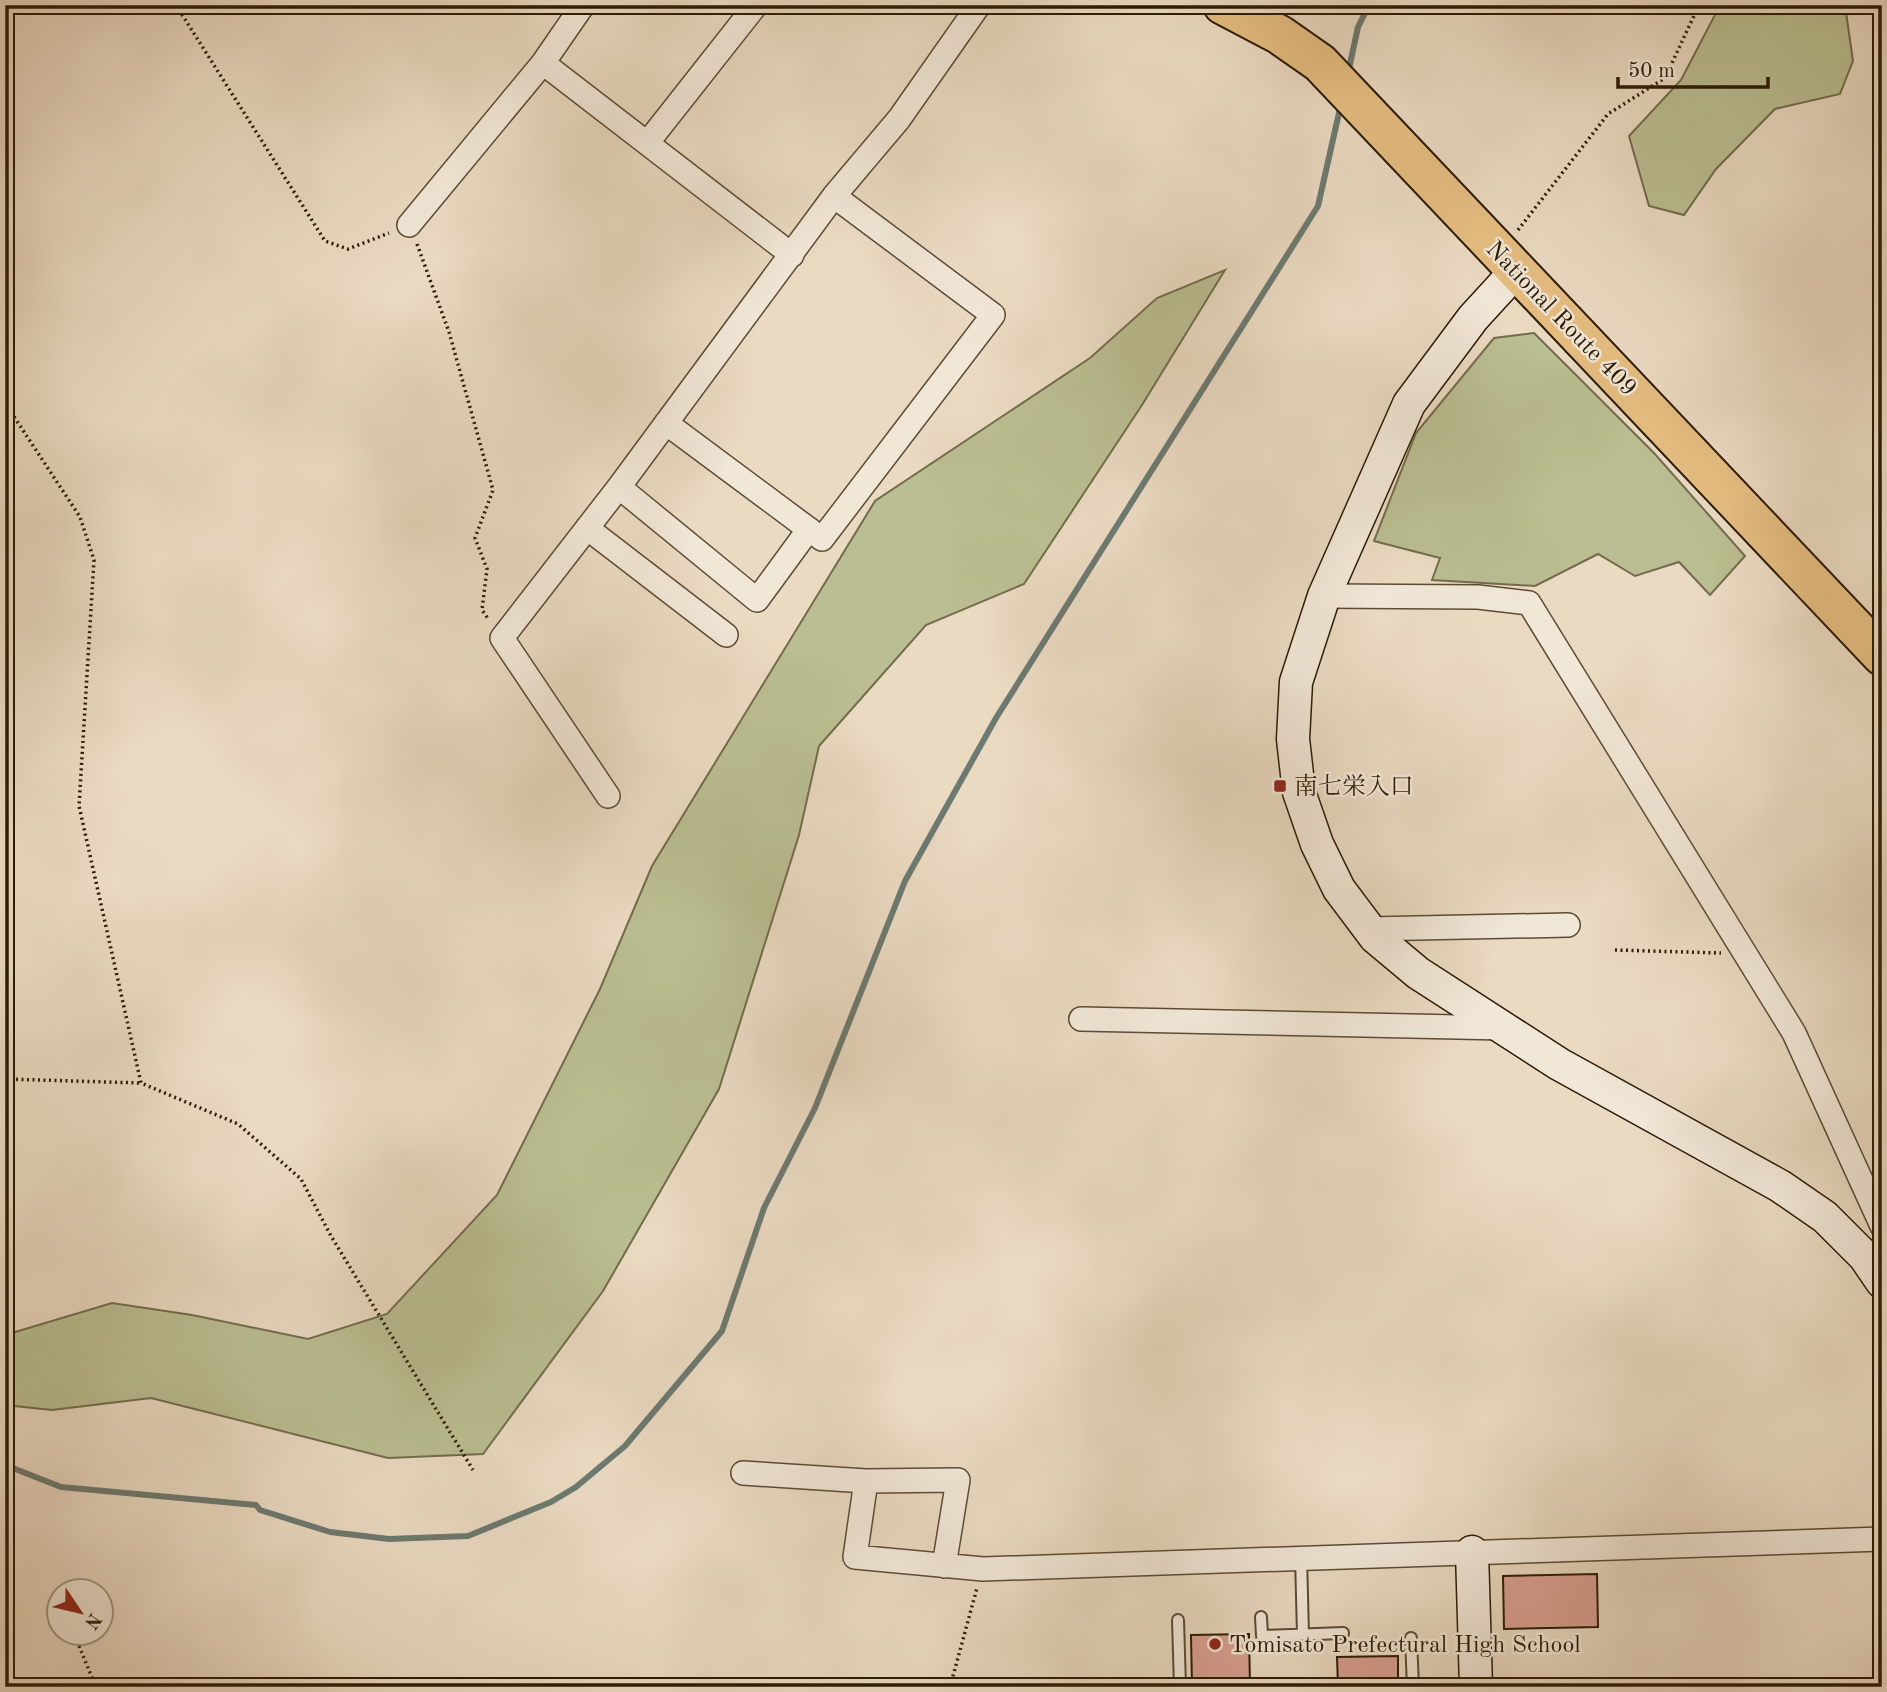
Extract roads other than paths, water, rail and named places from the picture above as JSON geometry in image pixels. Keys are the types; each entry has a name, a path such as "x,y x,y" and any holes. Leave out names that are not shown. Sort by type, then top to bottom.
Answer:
{"highway":[{"name":"National Route 409","path":"1223,5 1280,35 1320,63 1882,656"}],"street":[{"path":"410,225 543,64 583,5"},
{"path":"648,142 756,5"},
{"path":"608,796 502,638 834,196 899,119 979,5"},
{"path":"543,64 792,255"},
{"path":"666,423 821,538 993,315 834,196"},
{"path":"1508,262 1473,318 1409,404 1324,596 1296,682 1293,739 1299,792 1317,844 1339,889 1369,929 1418,973 1559,1064 1780,1186 1825,1217 1865,1257 1882,1282"},
{"path":"618,487 757,600 809,530"},
{"path":"587,528 726,635"},
{"path":"1324,596 1478,597 1529,603 1794,1033 1882,1226"},
{"path":"1369,929 1568,925"},
{"path":"1081,1019 1504,1028"},
{"path":"743,1473 866,1481 958,1480 944,1566"},
{"path":"866,1481 855,1558 983,1569 1882,1539"},
{"path":"1472,1552 1476,1687"}],"lane":[{"path":"1301,1557 1303,1634"},
{"path":"1261,1617 1262,1636 1343,1633"},
{"path":"1178,1620 1180,1687"},
{"path":"1411,1638 1413,1687"}],"waterway":[{"path":"1348,73 1358,27 1369,5"},
{"path":"5,1465 61,1487 256,1505 260,1510 330,1532 389,1539 468,1536 551,1502 576,1487 625,1446 722,1331 764,1208 815,1108 905,881 996,718 1318,206 1341,104"}],"place":[{"name":"南七栄入口","path":"1280,786"},
{"name":"Tomisato Prefectural High School","path":"1215,1644"}]}
